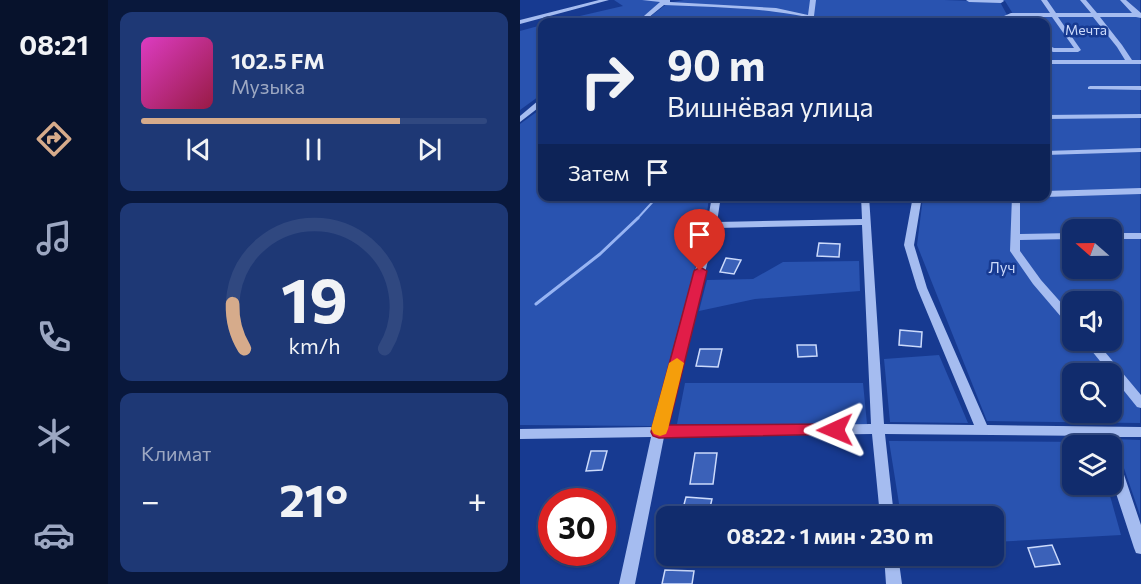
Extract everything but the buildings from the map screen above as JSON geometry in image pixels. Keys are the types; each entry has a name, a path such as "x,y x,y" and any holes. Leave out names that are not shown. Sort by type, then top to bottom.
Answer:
{"street":[{"path":"520,22 606,0"},
{"path":"645,0 776,10 821,18"},
{"path":"645,18 663,3 675,0"},
{"path":"811,17 813,0"},
{"path":"969,0 1001,1 1013,18"},
{"path":"1044,0 1078,50 1050,48"},
{"path":"1083,0 1130,62"},
{"path":"1123,0 1139,16"},
{"path":"1003,18 1011,15 1139,16"},
{"path":"1050,62 1141,62"},
{"path":"1090,88 1141,88"},
{"path":"520,120 538,105"},
{"path":"1050,117 1141,116"},
{"path":"1050,153 1141,150"},
{"path":"1050,194 1141,191"},
{"path":"627,584 659,432 716,201"},
{"path":"865,201 878,429 886,506"},
{"path":"917,201 909,245 926,298 983,431"},
{"path":"1016,201 1015,251 1037,282 1062,311"},
{"path":"712,225 867,222"},
{"path":"1014,237 1062,236"},
{"path":"1122,236 1141,236"},
{"path":"1097,351 1141,405"},
{"path":"520,434 878,429 1141,432"},
{"path":"1103,431 1104,435"},
{"path":"1122,490 1141,548"},
{"path":"892,566 894,584"}],"green space":[{"path":"614,0 669,0 640,18 571,18 623,6"},
{"path":"684,0 1000,2 1009,18 648,18 668,3"},
{"name":"Мечта","path":"986,0 1140,0 1140,61 1050,60 1050,18 1016,18 1005,1"},
{"path":"538,26 538,97 520,110 520,31"},
{"name":"Луч","path":"1050,64 1140,64 1140,423 1122,423 1122,363 1062,363 1062,422 987,421 917,245 922,201 1050,201"},
{"path":"538,111 538,201 709,201 705,230 652,426 520,425 520,124"},
{"path":"859,261 860,291 755,299 699,311 707,280 753,279 783,262"},
{"path":"939,355 968,423 890,422 884,359"},
{"path":"685,383 863,383 867,424 677,424"},
{"path":"1122,439 1140,440 1140,515 1122,462"},
{"path":"889,441 1062,442 1062,495 1110,495 1121,535 1004,541 1004,506 899,506"}],"waterway":[{"path":"637,219 653,201"},
{"path":"536,304 600,254 637,219"}],"slow traffic":[{"path":"660,429 677,363"}],"route":[{"path":"700,271 659,432 835,430"}]}
